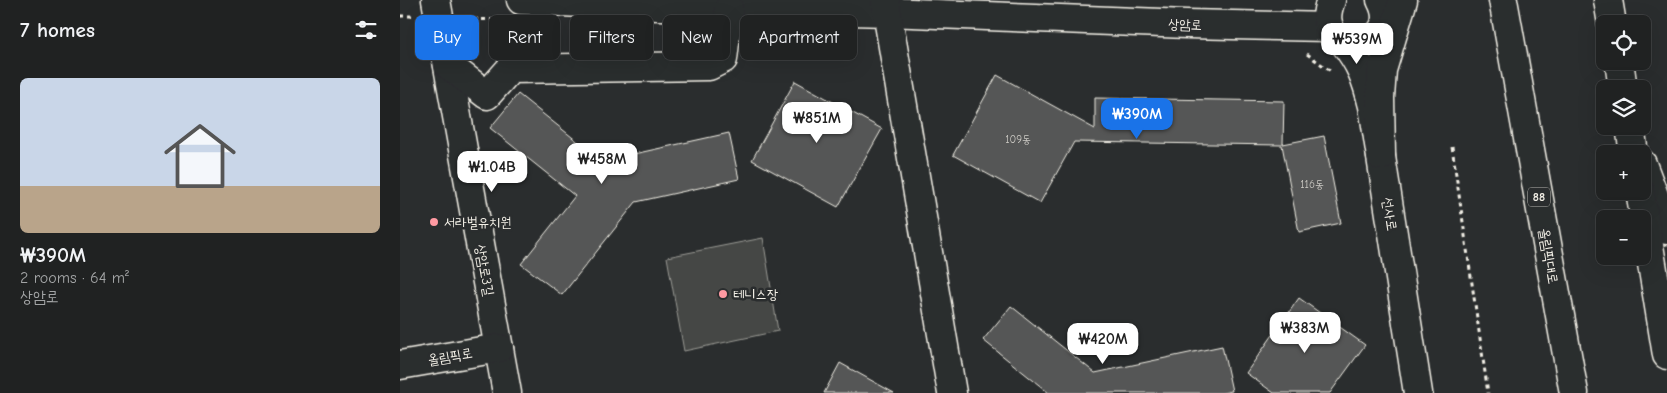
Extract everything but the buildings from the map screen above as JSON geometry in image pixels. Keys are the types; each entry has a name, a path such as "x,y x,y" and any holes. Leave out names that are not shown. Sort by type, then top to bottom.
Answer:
{"main road":[{"name":"상암로","path":"521,0 729,8 886,6 1041,9 1187,24 1336,34 1353,44 1363,44 1372,40 1379,33 1386,15 1381,0"},
{"path":"1331,0 1327,18 1336,34"},
{"path":"1381,156 1380,97 1382,70 1403,0"},
{"name":"올림픽대로","path":"1503,0 1574,393"},
{"path":"1608,0 1610,15"},
{"path":"886,6 952,393"},
{"name":"상암로3길","path":"427,8 448,65 507,393"},
{"path":"448,65 487,95 510,70 709,66 723,59 729,8"},
{"name":"선사로","path":"1336,34 1356,57 1374,106 1418,393"},
{"path":"1651,188 1667,230"},
{"path":"1641,200 1667,355"},
{"name":"올림픽로","path":"400,365 499,348"}],"path":[{"path":"400,16 427,8"},
{"path":"1452,147 1488,393"}],"shaded area":[{"name":"테니스장","path":"763,238 778,331 684,351 667,257"}],"place":[{"name":"서라벌유치원","path":"434,222"},
{"name":"테니스장","path":"723,294"}]}
